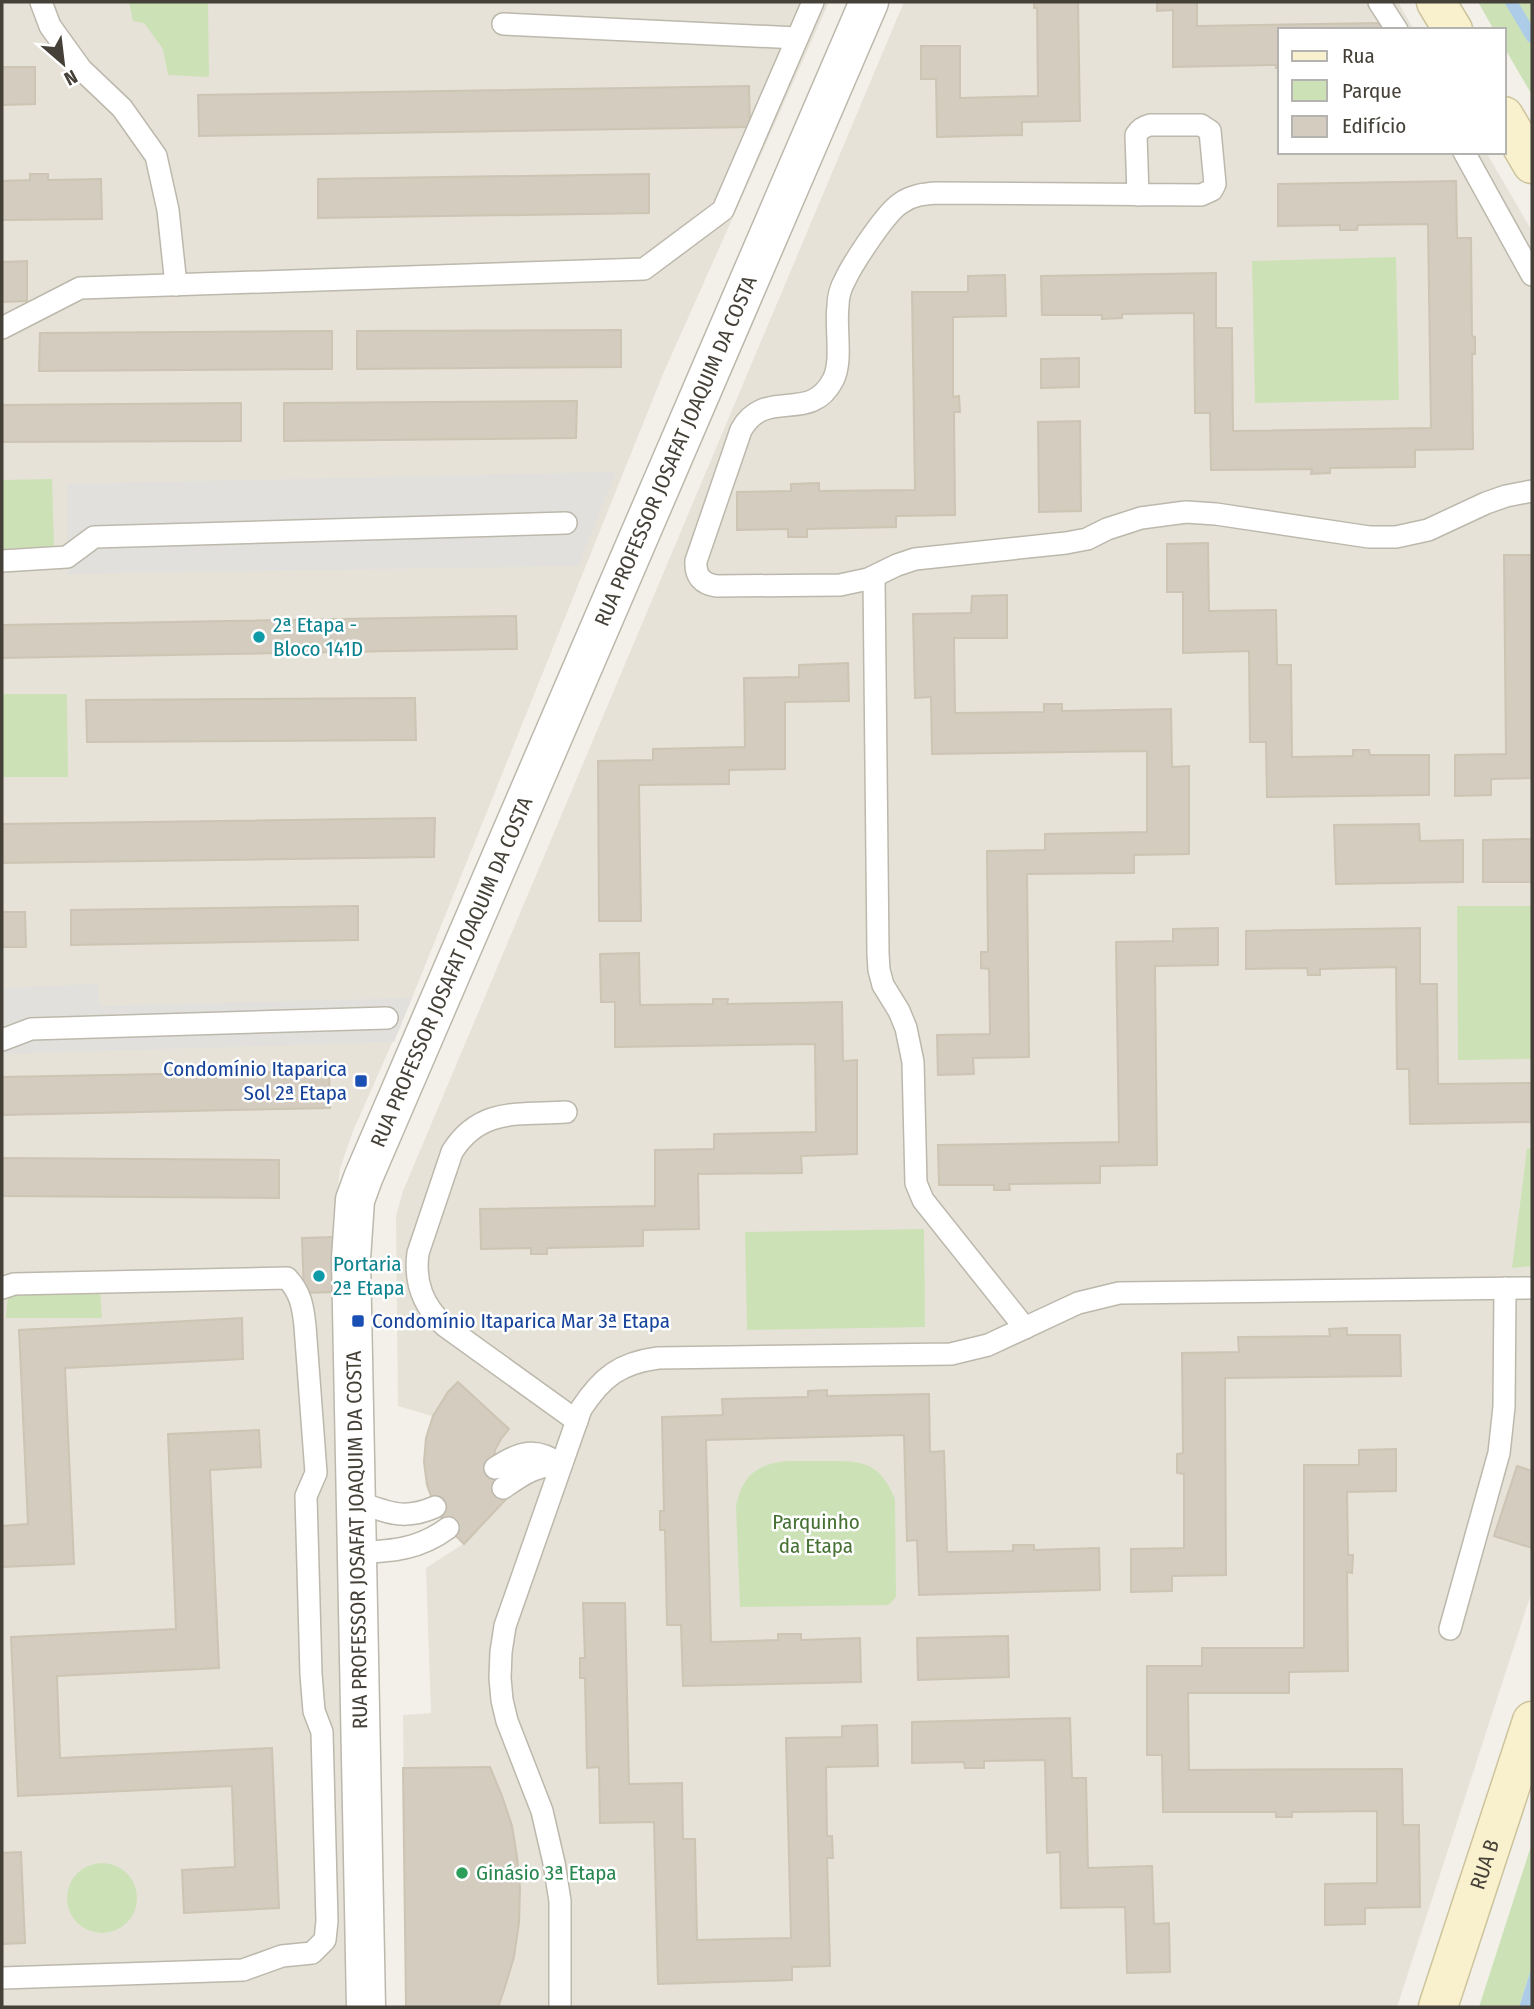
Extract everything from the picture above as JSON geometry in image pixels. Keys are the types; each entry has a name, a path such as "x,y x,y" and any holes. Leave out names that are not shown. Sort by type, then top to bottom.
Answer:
{"main road":[{"path":"1436,2 1452,28"},
{"path":"1506,119 1532,164"},
{"name":"RUA B","path":"1438,2007 1532,1721"}],"street":[{"name":"RUA PROFESSOR JOSAFAT JOAQUIM DA COSTA","path":"366,2007 351,1259 355,1200 869,2"}],"lane":[{"path":"41,2 50,26 81,69 121,108 156,156 168,210 176,285"},
{"path":"2,328 80,288 644,269 723,210 813,2"},
{"path":"1379,2 1396,28"},
{"path":"503,24 797,38"},
{"path":"1139,195 1136,135 1143,127 1201,125 1210,131 1215,184 1212,190 1201,195 1139,195 936,193 902,201 891,210 844,281 838,303 837,370 829,387 809,402 765,407 745,422 698,553 695,569 703,582 717,586 855,583 915,559 1066,543 1087,539 1141,518 1186,512 1369,537 1396,537 1428,530 1486,503 1532,491"},
{"path":"1465,154 1532,275"},
{"path":"2,561 67,557 94,537 566,523"},
{"path":"874,577 877,953 883,985 899,1012 913,1062 916,1183 923,1200 1025,1328"},
{"path":"2,1040 31,1029 387,1018"},
{"path":"566,1112 504,1115 473,1127 461,1138 452,1152 416,1265 424,1302 434,1315 577,1421"},
{"path":"2,1288 14,1284 287,1278 296,1288 303,1308 305,1326 316,1473 306,1496 314,1711 322,1732 327,1921 325,1940 312,1953 282,1956 243,1970 2,1978"},
{"path":"1450,1629 1499,1453 1504,1407 1505,1288"},
{"path":"560,2007 560,1901 554,1863 542,1811 507,1721 502,1700 500,1652 505,1626 581,1409 593,1391 609,1375 640,1360 658,1358 951,1354 988,1345 1078,1303 1118,1293 1532,1288"},
{"path":"495,1468 513,1457 530,1453 551,1457 561,1465"},
{"path":"503,1488 540,1466 561,1465"},
{"path":"356,1501 396,1515 421,1513 435,1507"},
{"path":"356,1553 397,1550 416,1545 448,1528"}],"shaded area":[{"path":"2,2 829,2 663,374 412,998 353,1131 340,1169 333,1237 346,2007 2,2007"},
{"path":"904,2 1398,2 1413,28 1278,28 1278,154 1487,154 1532,231 1532,1591 1397,2007 406,2007 403,1715 431,1713 426,1568 463,1544 447,1527 435,1507 427,1485 424,1462 426,1438 432,1416 398,1406 396,1216 403,1191"},
{"path":"616,472 578,566 67,574 67,484"},
{"path":"98,984 99,1006 412,998 394,1042 2,1054 2,988"}],"green space":[{"path":"129,2 208,2 209,77 168,75 163,49 144,23 133,21"},
{"path":"1478,2 1532,2 1532,95 1506,50 1506,28 1493,28"},
{"path":"1396,257 1399,400 1255,403 1252,261"},
{"path":"52,479 54,546 2,549 2,480"},
{"path":"2,694 67,694 68,777 2,777"},
{"path":"1457,906 1532,906 1532,1059 1458,1060"},
{"path":"1532,1148 1532,1266 1512,1268 1527,1149"},
{"path":"924,1229 925,1327 747,1330 745,1232"},
{"path":"100,1289 102,1318 6,1318 8,1293"},
{"name":"Parquinho da Etapa","path":"787,1461 855,1462 871,1467 884,1479 895,1499 896,1597 889,1605 740,1607 736,1506 739,1496 752,1473 767,1465"},
{"path":"1532,1843 1532,1966 1519,2007 1479,2007"},
{"path":"95,1863 109,1863 122,1869 131,1878 137,1898 135,1911 127,1923 109,1933 95,1933 82,1927 73,1918 67,1905 67,1891 73,1878 82,1869"}],"water":[{"path":"1532,1966 1532,2007 1519,2007"}],"building":[{"path":"1034,2 1078,2 1080,121 1022,122 1022,135 937,137 936,79 921,79 921,46 960,46 960,98 1038,96 1037,8 1034,8"},
{"path":"1157,2 1197,2 1197,26 1381,23 1382,28 1278,28 1276,68 1276,65 1173,67 1173,10 1157,11"},
{"path":"2,67 35,67 35,104 2,105"},
{"path":"749,86 750,127 199,136 198,95"},
{"path":"30,174 48,174 48,180 101,179 102,219 2,220 2,181 30,180"},
{"path":"649,174 649,213 318,218 318,179"},
{"path":"1456,181 1457,238 1471,238 1472,336 1475,337 1475,354 1472,354 1473,449 1415,450 1415,467 1330,468 1330,473 1311,474 1312,469 1211,470 1210,413 1195,413 1194,313 1122,314 1122,318 1102,319 1102,315 1042,315 1041,276 1216,273 1216,328 1232,328 1233,431 1431,428 1428,224 1358,225 1357,230 1340,230 1340,225 1278,226 1278,184"},
{"path":"27,261 27,301 2,302 2,262"},
{"path":"1005,275 1006,316 953,317 953,397 959,396 960,412 954,412 955,515 896,516 896,527 807,529 807,537 788,537 788,529 737,530 737,492 791,491 791,484 819,483 819,491 915,490 912,292 968,292 968,276"},
{"path":"621,330 621,367 357,369 357,331"},
{"path":"332,331 332,369 39,371 40,333"},
{"path":"1079,358 1079,387 1041,388 1041,359"},
{"path":"577,401 576,438 284,441 284,403"},
{"path":"241,403 241,441 2,442 2,405"},
{"path":"1080,421 1081,511 1039,512 1038,422"},
{"path":"1208,543 1209,611 1276,610 1277,665 1291,665 1292,757 1353,756 1353,750 1369,750 1370,755 1429,755 1429,795 1267,797 1266,742 1250,742 1249,651 1183,653 1183,592 1167,592 1167,544"},
{"path":"1504,555 1532,555 1532,778 1491,779 1491,795 1455,796 1455,755 1506,754"},
{"path":"1007,595 1007,638 954,638 955,713 1044,712 1044,704 1062,704 1062,711 1171,709 1172,767 1189,766 1189,854 1134,855 1134,873 1027,874 1029,1057 973,1058 974,1074 938,1075 937,1035 990,1034 989,969 981,968 981,952 988,952 987,851 1045,850 1045,834 1147,832 1147,751 932,754 931,697 915,698 913,614 971,613 972,596"},
{"name":"2ª Etapa - Bloco 141D","path":"516,616 517,649 2,658 2,625"},
{"path":"848,663 849,701 785,702 785,769 729,770 729,784 639,785 641,921 599,921 598,761 653,760 653,749 745,747 744,678 799,677 799,665"},
{"path":"415,698 416,740 87,742 86,700"},
{"path":"435,818 434,857 2,863 2,824"},
{"path":"1419,824 1420,841 1463,840 1463,882 1336,884 1334,825"},
{"path":"1532,839 1532,882 1483,882 1483,840"},
{"path":"358,906 358,940 71,945 71,910"},
{"path":"2,912 25,912 26,947 2,947"},
{"path":"1218,928 1218,965 1155,966 1157,1165 1100,1166 1100,1183 1009,1184 1010,1190 994,1190 994,1185 939,1185 938,1145 1119,1142 1116,942 1173,941 1173,929"},
{"path":"1420,928 1420,984 1437,984 1438,1084 1532,1083 1532,1122 1410,1124 1409,1069 1397,1069 1396,967 1320,969 1320,975 1308,975 1307,968 1246,969 1246,931"},
{"path":"639,953 640,1005 713,1004 713,999 728,999 727,1004 842,1002 843,1061 857,1060 857,1154 801,1156 802,1173 698,1174 699,1229 643,1230 643,1246 547,1248 547,1254 531,1254 531,1248 481,1249 480,1209 655,1206 655,1150 714,1149 714,1134 816,1132 815,1044 615,1047 615,1002 601,1002 600,954"},
{"path":"329,1071 330,1108 2,1115 2,1077"},
{"path":"2,1158 279,1160 279,1198 2,1196"},
{"name":"Portaria 2ª Etapa","path":"333,1237 335,1292 304,1293 302,1238"},
{"path":"242,1318 243,1359 65,1368 74,1564 2,1567 2,1526 28,1524 19,1330"},
{"path":"1347,1328 1347,1335 1400,1335 1401,1376 1225,1378 1226,1575 1172,1576 1172,1591 1131,1592 1131,1549 1184,1548 1184,1474 1177,1473 1177,1454 1183,1453 1182,1353 1239,1352 1238,1337 1330,1336 1329,1329"},
{"path":"458,1382 509,1429 495,1450 494,1463 501,1486 510,1495 464,1544 447,1527 435,1507 427,1485 424,1462 426,1438 433,1416 448,1392"},
{"path":"827,1390 827,1396 929,1394 930,1452 944,1451 947,1552 1013,1551 1013,1545 1034,1545 1034,1550 1099,1548 1100,1590 919,1595 917,1540 907,1541 904,1435 706,1440 711,1642 778,1640 778,1634 801,1634 801,1640 860,1638 861,1682 683,1686 681,1625 667,1625 665,1530 660,1530 660,1511 664,1511 662,1417 723,1415 722,1399 808,1397 808,1391"},
{"path":"259,1430 261,1467 210,1470 219,1668 57,1676 60,1758 272,1748 279,1908 184,1913 182,1870 235,1867 232,1786 18,1796 11,1637 176,1629 168,1434"},
{"path":"1396,1449 1396,1491 1347,1492 1348,1555 1353,1555 1352,1573 1347,1572 1348,1671 1289,1672 1289,1693 1188,1693 1189,1770 1402,1769 1403,1825 1419,1825 1420,1907 1365,1908 1365,1924 1325,1925 1325,1884 1377,1883 1377,1811 1292,1812 1292,1817 1276,1817 1276,1812 1163,1812 1162,1755 1147,1755 1147,1666 1202,1666 1202,1648 1304,1648 1304,1465 1359,1465 1359,1450"},
{"path":"1517,1466 1532,1471 1532,1548 1494,1536"},
{"path":"583,1603 625,1603 629,1784 682,1783 683,1839 695,1839 697,1940 791,1938 786,1738 842,1737 842,1726 877,1725 878,1766 826,1767 827,1836 832,1836 833,1858 827,1858 830,1966 792,1967 792,1980 658,1984 654,1822 600,1823 599,1767 587,1768 585,1678 580,1678 580,1658 585,1658"},
{"path":"1008,1636 1009,1677 918,1680 917,1638"},
{"path":"1070,1718 1072,1778 1086,1778 1088,1868 1152,1866 1154,1924 1169,1923 1170,1972 1127,1973 1125,1907 1061,1908 1060,1852 1047,1853 1045,1760 984,1761 984,1768 965,1768 964,1762 912,1763 912,1722"},
{"name":"Ginásio 3ª Etapa","path":"490,1767 512,1826 520,1888 514,1957 504,1990 498,2007 406,2007 403,1768"},
{"path":"21,1852 25,1943 2,1944 2,1853"}],"waterway":[{"path":"1511,2 1532,37"}],"place":[{"name":"2ª Etapa - Bloco 141D","path":"259,637"},
{"name":"Condomínio Itaparica Sol 2ª Etapa","path":"361,1081"},
{"name":"Portaria 2ª Etapa","path":"319,1276"},
{"name":"Condomínio Itaparica Mar 3ª Etapa","path":"358,1321"},
{"name":"Ginásio 3ª Etapa","path":"462,1873"}]}
